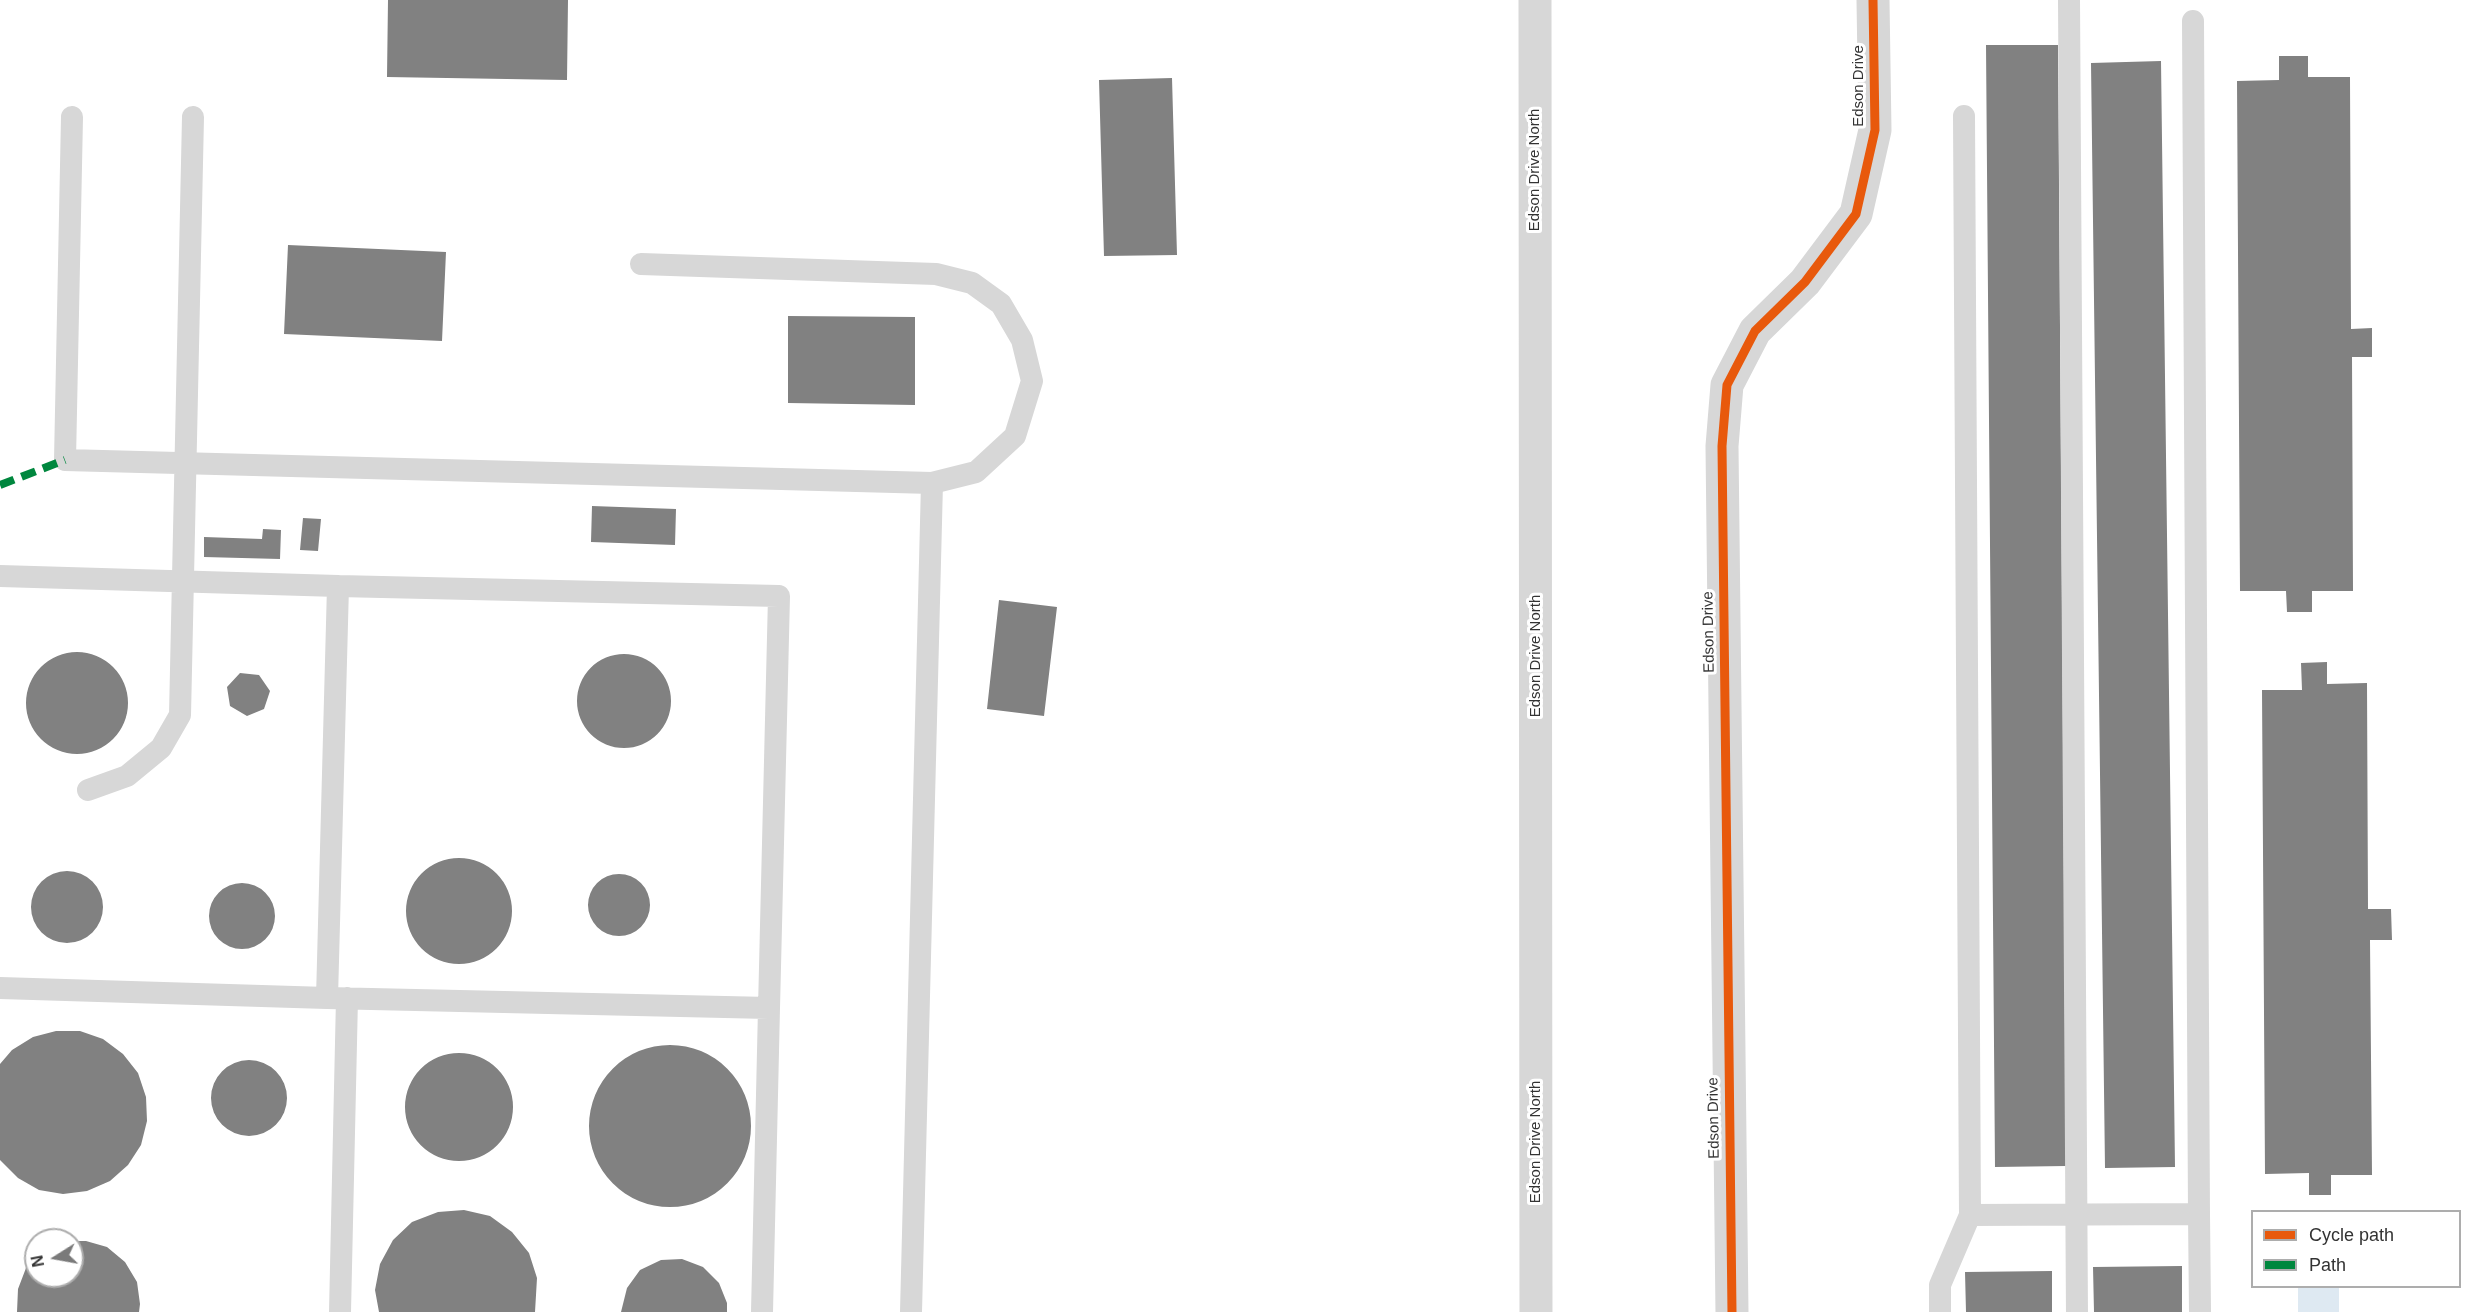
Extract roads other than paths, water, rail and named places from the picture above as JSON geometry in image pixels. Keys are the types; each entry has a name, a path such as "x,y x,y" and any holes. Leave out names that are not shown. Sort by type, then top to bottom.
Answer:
{"street":[{"name":"Edson Drive North","path":"1535,0 1536,1312"},
{"name":"Edson Drive","path":"1732,1312 1722,446 1727,386 1755,331 1805,282 1856,214 1875,130 1873,0"}],"lane":[{"path":"2069,0 2077,1312"},
{"path":"2193,21 2200,1312"},
{"path":"1940,1312 1940,1285 1971,1215 1964,116"},
{"path":"72,117 64,460 932,483 976,472 1015,436 1032,381 1022,340 1002,304 972,283 936,274 641,264"},
{"path":"88,790 127,776 161,748 180,715 193,117"},
{"path":"911,1312 932,483"},
{"path":"0,576 778,596 762,1312"},
{"path":"338,585 337,998 340,1312"},
{"path":"0,988 769,1008"},
{"path":"1971,1215 2199,1214"}]}
